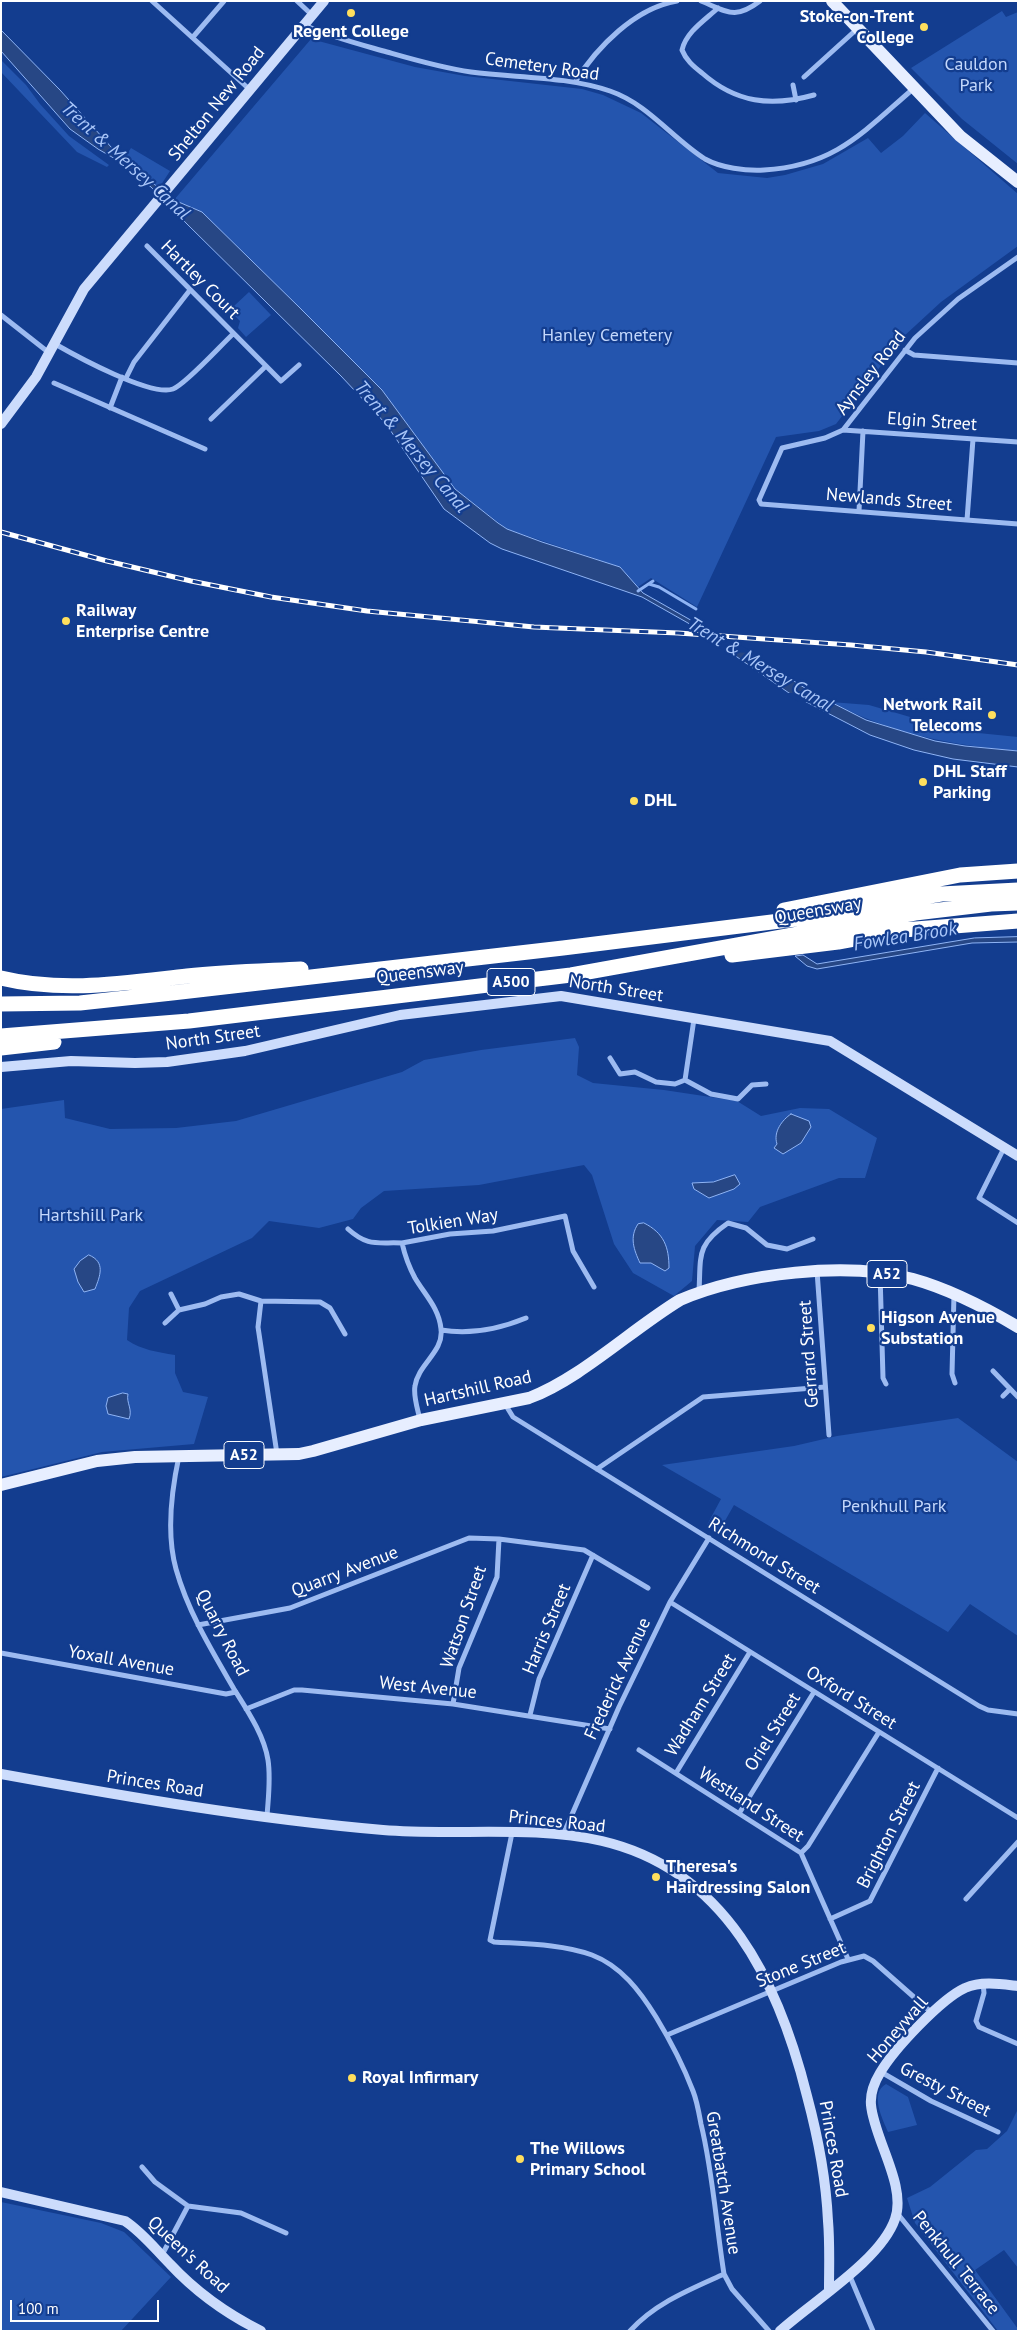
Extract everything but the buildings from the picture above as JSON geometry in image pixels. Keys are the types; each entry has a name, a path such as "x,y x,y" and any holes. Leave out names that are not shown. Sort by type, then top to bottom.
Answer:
{"highway":[{"path":"563,948 750,917 960,875 1018,872"},
{"name":"Queensway","path":"1,1004 80,1002 448,961 796,918 941,894 1018,890"},
{"name":"Queensway","path":"1,1036 188,1021 571,975 915,913 992,904 1018,903"},
{"path":"571,975 645,970 729,956 838,942 903,930 1018,922"},
{"path":"1,978 29,985 90,986 237,972 448,961"},
{"path":"1,1048 97,1036 188,1021"}],"main road":[{"path":"832,1 960,136 1015,177"},
{"name":"Hartshill Road","path":"1,1485 97,1461 135,1457 278,1454 313,1451 421,1420 505,1404 541,1393 597,1357 660,1312 699,1292 754,1279 817,1272 880,1273 913,1279 954,1294 1017,1326"}],"street":[{"path":"152,1 250,88"},
{"path":"193,37 224,1"},
{"path":"297,1 312,15"},
{"name":"Shelton New Road","path":"1,424 36,376 84,289 174,184 250,88 324,1"},
{"path":"575,82 591,59 631,21 666,3 677,1"},
{"path":"701,1 729,13 741,13 760,1"},
{"path":"718,8 692,32 684,42 682,50 685,57 709,79 722,89 753,100 782,102 814,95"},
{"name":"Cemetery Road","path":"304,25 327,35 444,68 575,82 611,91 641,107 706,160 729,167 762,170 812,162 845,147 867,130 913,88"},
{"path":"804,77 857,29"},
{"path":"793,84 796,100"},
{"name":"Hartley Court","path":"147,246 281,381 299,365"},
{"name":"Aynsley Road","path":"759,503 782,448 825,438 844,430 905,350 936,318 958,299 1018,257"},
{"path":"110,408 134,362 190,290"},
{"path":"1,315 48,352"},
{"path":"55,344 80,358 124,378 150,388 172,389 179,385 233,334"},
{"path":"905,350 914,355 1018,363"},
{"path":"211,419 265,367"},
{"path":"54,383 206,449"},
{"name":"Elgin Street","path":"844,430 1018,442"},
{"path":"859,512 863,431"},
{"path":"967,520 973,439"},
{"name":"Newlands Street","path":"759,503 1018,524"},
{"name":"North Street","path":"1,1067 71,1061 135,1064 167,1062 245,1052 400,1015 561,996 830,1041 1018,1156"},
{"path":"685,1080 694,1019"},
{"path":"610,1058 620,1074 636,1072 656,1082 675,1084 685,1080"},
{"path":"685,1080 711,1094 738,1099 752,1085 766,1084"},
{"path":"1004,1148 979,1198 1018,1223"},
{"name":"Tolkien Way","path":"441,1330 432,1302 416,1279 405,1258 402,1243 429,1240 450,1234 493,1231 565,1216 573,1251 594,1287"},
{"path":"699,1292 701,1251 710,1235 728,1223 746,1228 767,1245 787,1249 813,1239"},
{"path":"348,1229 358,1238 369,1243 402,1243"},
{"name":"Gerrard Street","path":"817,1272 829,1435"},
{"path":"880,1273 883,1378 886,1384"},
{"path":"171,1294 180,1310"},
{"path":"954,1294 952,1374 955,1383"},
{"path":"165,1323 180,1310 197,1307 230,1295 249,1296 261,1301 320,1302 330,1308 345,1334"},
{"path":"261,1301 258,1327 278,1454"},
{"path":"421,1420 414,1389 417,1376 424,1363 436,1351 441,1330 457,1332 485,1330 526,1318"},
{"path":"993,1372 1018,1397"},
{"path":"597,1469 694,1401 703,1397 825,1387"},
{"path":"1003,1396 1010,1389"},
{"name":"Richmond Street","path":"505,1404 513,1417 979,1706 988,1710 1018,1714"},
{"name":"Quarry Road","path":"179,1456 173,1485 170,1525 176,1570 198,1624 246,1709 266,1749 270,1777 267,1818"},
{"name":"Quarry Avenue","path":"198,1624 290,1608 469,1538 499,1540"},
{"name":"Frederick Avenue","path":"562,1836 670,1602 708,1538"},
{"path":"499,1540 584,1550 648,1588"},
{"name":"Watson Street","path":"453,1704 459,1668 497,1577 499,1540"},
{"name":"Harris Street","path":"530,1714 539,1679 593,1555"},
{"name":"Oxford Street","path":"670,1602 1018,1818"},
{"name":"Wadham Street","path":"676,1772 750,1652"},
{"name":"Yoxall Avenue","path":"1,1653 226,1694 236,1692"},
{"name":"West Avenue","path":"246,1709 294,1690 302,1690 453,1704 530,1714 560,1722 610,1729"},
{"name":"Oriel Street","path":"740,1812 814,1692"},
{"path":"801,1853 808,1846 879,1732"},
{"name":"Westland Street","path":"639,1750 740,1812 801,1853 848,1959"},
{"name":"Brighton Street","path":"830,1919 870,1901 938,1768"},
{"name":"Princes Road","path":"1,1774 129,1797 267,1818 388,1830 512,1833 587,1838 621,1847 653,1860 690,1883 716,1906 738,1932 772,1992 800,2066 814,2122 823,2171 828,2219 829,2290"},
{"name":"Greatbatch Avenue","path":"512,1833 490,1940 494,1942 532,1944 566,1949 592,1956 610,1965 632,1982 668,2036 694,2092 709,2157 724,2274 732,2289 768,2331"},
{"path":"966,1899 1018,1842"},
{"name":"Stone Street","path":"668,2036 848,1959 864,1956 932,2013"},
{"path":"983,1983 984,1993 976,2021 979,2027 1018,2044"},
{"name":"Honeywall","path":"897,2213 895,2187 871,2105 873,2086 880,2071 932,2013 963,1989 983,1983 1018,1986"},
{"name":"Gresty Street","path":"880,2071 931,2101 998,2132"},
{"path":"142,2167 155,2182 188,2206 241,2213 286,2233"},
{"path":"150,2186 155,2182"},
{"name":"Queen's Road","path":"1,2192 125,2221 135,2228 170,2265 220,2308 261,2331"},
{"path":"162,2255 188,2206"},
{"path":"780,2331 868,2258 888,2236 897,2213"},
{"name":"Penkhull Terrace","path":"897,2213 993,2331"},
{"path":"630,2331 645,2314 684,2292 724,2274"},
{"path":"849,2274 873,2331"}],"green space":[{"name":"Cauldon Park","path":"1002,11 1006,17 1018,12 1018,164 962,119 911,68"},
{"name":"Hanley Cemetery","path":"311,39 415,67 465,76 582,89 603,95 641,113 718,173 767,178 785,175 823,164 868,138 881,153 903,136 925,113 1018,194 1018,246 941,302 903,337 836,424 819,431 776,437 697,607 651,578 638,587 620,567 507,529 455,489 382,390 202,212 174,200"},
{"path":"1,60 26,85 40,104 69,136 109,165 107,167 77,152 1,72"},
{"path":"131,148 170,171 159,188 118,155 127,154"},
{"path":"249,292 271,315 246,337 238,328 240,321 223,304 227,301 234,306"},
{"path":"831,702 869,705 917,719 919,727 1018,737 1018,751 945,741 899,730"},
{"name":"Hartshill Park","path":"575,1038 579,1047 577,1075 593,1083 664,1090 737,1101 761,1116 800,1108 829,1109 877,1138 865,1178 839,1178 760,1207 748,1222 717,1220 695,1246 692,1281 674,1296 633,1273 614,1244 592,1175 584,1165 479,1185 384,1191 361,1208 353,1219 319,1228 269,1221 252,1238 140,1291 129,1308 127,1340 156,1352 175,1355 175,1373 183,1392 208,1397 194,1444 102,1452 1,1477 1,1109 64,1100 65,1118 110,1129 176,1128 236,1121 402,1072 424,1060 481,1050"},
{"name":"Penkhull Park","path":"958,1418 1018,1462 1018,1636 970,1604 948,1632 734,1505 718,1533 707,1525 721,1499 662,1465 794,1446 837,1436"},
{"path":"886,2084 908,2097 917,2125 888,2132 878,2100 881,2088"},
{"path":"1018,2109 1018,2268 1004,2250 975,2270 1018,2329 1018,2331 998,2331 915,2223 907,2198 930,2187 976,2150 987,2149 1007,2131"},
{"path":"1,2202 101,2223 124,2232 171,2277 121,2331 1,2331"}],"water":[{"name":"Trent & Mersey Canal","path":"1,30 60,90 120,157 174,200 202,212 299,307 382,390 455,489 498,523 507,529 542,542 620,567 643,593 747,652 813,693 866,720 935,741 1018,751 1018,767 953,759 914,750 870,735 789,693 688,623 642,597 502,549 490,543 444,509 386,424 341,376 151,187 117,160 70,129 1,51"},
{"path":"1018,937 1018,942 972,943 817,969 807,966 795,956 803,955 817,964 974,938"},
{"path":"791,1114 809,1121 811,1127 801,1143 783,1154 774,1148 777,1144 776,1135 784,1120"},
{"path":"735,1175 740,1184 734,1189 709,1198 694,1189 692,1183 713,1182"},
{"path":"644,1223 656,1231 664,1241 669,1260 669,1268 665,1271 651,1263 640,1263 634,1248 633,1239 638,1224"},
{"path":"89,1255 98,1261 100,1274 95,1289 84,1292 78,1282 74,1269 80,1261"},
{"path":"123,1393 128,1394 129,1419 108,1414 106,1406 108,1398"}],"pier":[{"path":"691,618 754,653 726,652 684,624 689,624"},
{"path":"784,693 818,693 835,702 799,702"}],"waterway":[{"path":"638,591 653,581"},
{"name":"Trent & Mersey Canal","path":"649,584 659,587 696,609"}],"railway":[{"path":"1,532 107,561 191,581 271,597 367,611 534,627 678,633 851,645 926,652 1018,665"}],"place":[{"name":"Regent College","path":"351,13"},
{"name":"Stoke-on-Trent College","path":"924,27"},
{"name":"Railway Enterprise Centre","path":"66,621"},
{"name":"Network Rail Telecoms","path":"992,715"},
{"name":"DHL Staff Parking","path":"923,782"},
{"name":"DHL","path":"634,801"},
{"name":"Higson Avenue Substation","path":"871,1328"},
{"name":"Theresa's Hairdressing Salon","path":"656,1877"},
{"name":"Royal Infirmary","path":"352,2078"},
{"name":"The Willows Primary School","path":"520,2159"}],"water label":[{"name":"Fowlea Brook","path":"905,937"}]}
